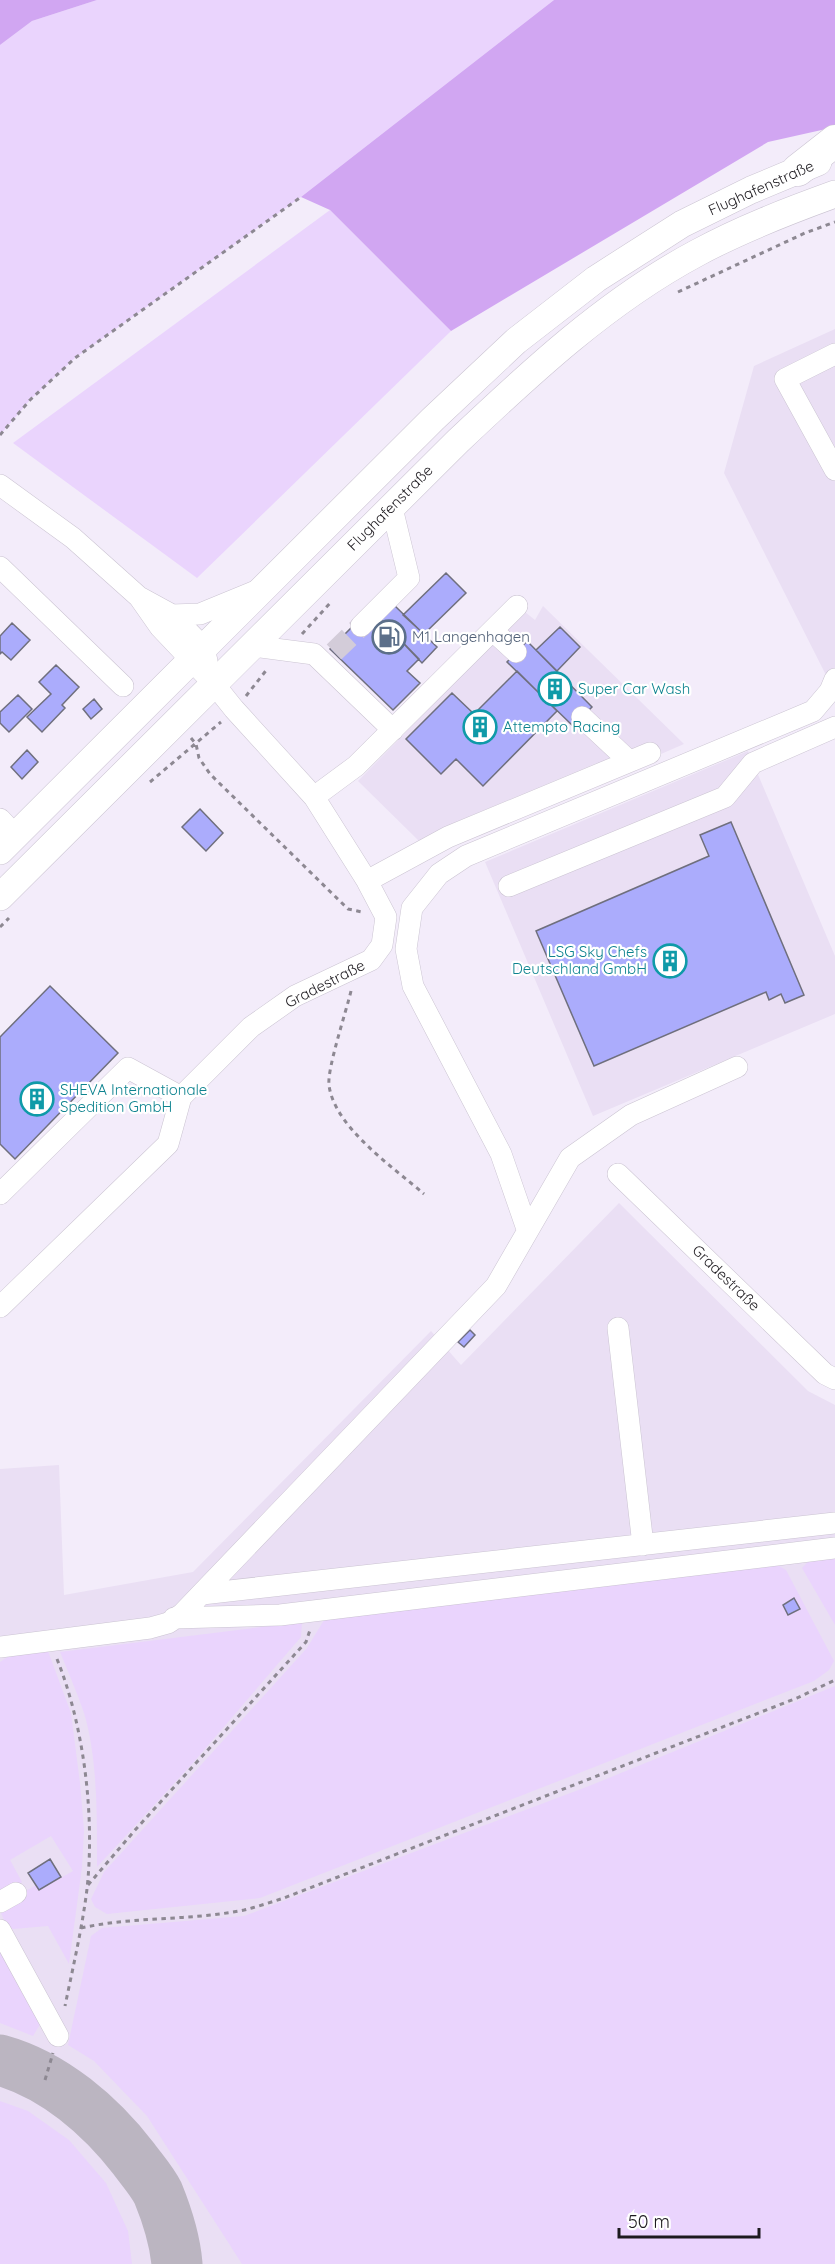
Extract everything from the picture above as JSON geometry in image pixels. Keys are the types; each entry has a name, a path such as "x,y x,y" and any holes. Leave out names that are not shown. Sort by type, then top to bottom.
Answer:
{"highway":[{"path":"798,170 835,141"}],"main road":[{"name":"Flughafenstraße","path":"5,835 198,655 475,378 555,310 615,267 682,225 751,190 835,156"},
{"name":"Flughafenstraße","path":"0,897 496,405 573,338 615,305 697,253 765,220 835,194"}],"street":[{"path":"765,220 813,208 835,206"},
{"path":"835,354 785,379 835,470"},
{"path":"0,484 73,538 140,597 172,615 214,684 314,797 386,916"},
{"path":"361,626 409,578 392,508"},
{"path":"0,567 123,686"},
{"path":"172,615 200,614 267,586"},
{"path":"140,597 160,627 198,655"},
{"path":"314,797 356,766 517,606"},
{"path":"493,631 516,652"},
{"path":"252,646 324,656 393,730"},
{"path":"527,1229 501,1154 413,986 406,950 412,908 439,874 466,856 813,711 830,691 835,679"},
{"path":"582,717 629,761"},
{"path":"510,886 725,797 753,763 835,727"},
{"path":"366,881 448,837 650,753"},
{"name":"Gradestraße","path":"181,1097 250,1027 295,996 371,960 382,945 386,916"},
{"path":"0,1647 150,1628 182,1614 496,1286 570,1158 631,1115 736,1067"},
{"path":"0,1194 128,1068 181,1097 168,1144 0,1307"},
{"name":"Gradestraße","path":"618,1174 825,1374 835,1379"},
{"path":"618,1328 643,1545"},
{"path":"202,1594 835,1523"},
{"path":"174,1618 280,1615 835,1548"},
{"path":"0,1930 58,2037"}],"path":[{"path":"0,435 30,400 75,358 301,197"},
{"path":"675,294 753,256 835,222"},
{"path":"211,731 234,709 274,662 339,593"},
{"path":"196,744 199,758 210,774 348,909 386,916"},
{"path":"356,969 328,1084 336,1110 347,1126 424,1194"},
{"path":"87,1886 135,1829 306,1642 316,1611"},
{"path":"45,2080 58,2037 81,1928 87,1886 89,1822 74,1711 48,1641"},
{"path":"81,1928 112,1921 212,1915 245,1910 284,1898 797,1698 835,1680"}],"shaded area":[{"path":"0,0 97,0 32,21 0,45"},
{"path":"97,0 554,0 301,197 75,358 30,400 0,435 0,45 32,21"},
{"path":"554,0 835,0 835,127 768,142 451,331 330,210 301,197"},
{"path":"330,210 451,331 197,578 13,443"},
{"path":"835,329 835,693 724,473 754,366"},
{"path":"543,606 684,744 606,778 597,763 458,821 419,841 358,781 525,612 535,620"},
{"path":"748,751 835,956 835,1014 593,1116 485,862"},
{"path":"619,1203 808,1391 835,1405 835,2264 0,2264 0,1469 59,1465 64,1595 193,1572 431,1331 461,1365"},
{"path":"835,1554 835,1625 802,1568 812,1558"},
{"path":"776,1564 786,1570 834,1661 829,1670 814,1681 260,1898 107,1914 95,1907 91,1899 104,1872 307,1648 324,1620"},
{"path":"302,1622 301,1637 192,1764 97,1867 96,1789 89,1731 60,1652"},
{"path":"48,1651 71,1713 84,1830 82,1867 69,1964 48,1926 13,1929 6,1924 1,1913 4,1904 36,1885 40,1890 73,1871 51,1836 10,1860 22,1882 0,1895 0,1662 14,1653"},
{"path":"835,1686 835,2264 242,2264 147,2116 94,2061 68,2045 91,1936 102,1928 244,1916 589,1786"},
{"path":"0,1946 41,2023 33,2036 0,2023"},
{"path":"0,2101 28,2111 69,2140 106,2183 128,2231 132,2264 0,2264"}],"building":[{"path":"446,573 466,593 424,634 403,615"},
{"path":"394,605 437,647 422,663 381,620"},
{"path":"379,618 419,659 407,671 420,683 393,710 330,649 357,622"},
{"path":"12,623 30,640 11,660 2,652 0,654 0,636"},
{"path":"560,627 580,647 557,671 536,650"},
{"name":"Super Car Wash","path":"527,641 592,707 573,726 507,662"},
{"path":"56,665 79,687 62,705 65,708 42,732 27,717 51,694 39,682"},
{"name":"Attempto Racing","path":"517,671 557,711 483,786 456,759 441,774 406,739 452,693 474,714"},
{"path":"18,695 32,709 9,732 0,723 0,712"},
{"path":"94,699 102,709 91,719 83,709"},
{"path":"27,750 38,762 22,779 11,767"},
{"path":"200,809 223,833 206,851 182,827"},
{"name":"LSG Sky Chefs Deutschland GmbH","path":"731,822 804,995 785,1003 781,994 769,1000 766,992 594,1066 536,931 709,856 700,835"},
{"name":"SHEVA Internationale Spedition GmbH","path":"50,986 118,1053 15,1159 0,1144 0,1037"},
{"path":"470,1330 475,1335 464,1347 458,1342"},
{"path":"794,1598 800,1609 788,1615 783,1605"},
{"path":"50,1859 61,1877 39,1890 28,1873"}],"taxiway":[{"path":"0,2060 39,2076 75,2099 121,2143 158,2193 170,2228 177,2264"}],"tunnel":[{"path":"334,652 361,626"}],"place":[{"name":"M1 Langenhagen","path":"389,637"},
{"name":"Super Car Wash","path":"555,689"},
{"name":"Attempto Racing","path":"480,727"},
{"name":"LSG Sky Chefs Deutschland GmbH","path":"670,961"},
{"name":"SHEVA Internationale Spedition GmbH","path":"37,1099"}]}
